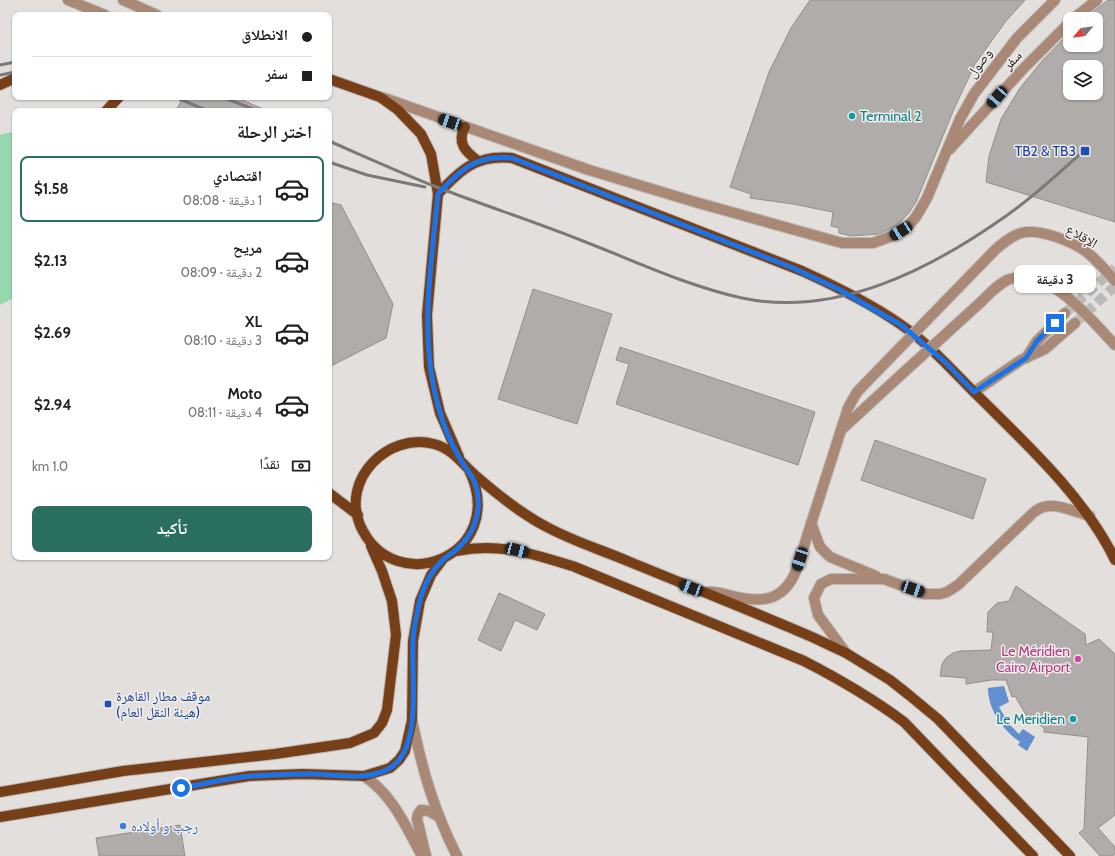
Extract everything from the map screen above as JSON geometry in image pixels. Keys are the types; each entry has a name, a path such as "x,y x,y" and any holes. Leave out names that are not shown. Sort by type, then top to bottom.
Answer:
{"main road":[{"path":"0,85 12,79"},
{"path":"332,80 380,97 403,114 421,134 434,165 438,194 429,286 427,343 429,367 435,396 448,434 459,458"},
{"path":"109,108 116,100"},
{"path":"465,127 461,136 462,146 468,154 478,161"},
{"path":"438,194 458,174 478,161 499,157 523,162 819,279 901,325 944,361 1020,436 1090,516 1106,540 1115,560"},
{"path":"0,792 123,771 274,754 350,743 374,733 382,723 387,710 396,635 392,601 382,571 358,515 356,501 358,487 363,474 376,458 394,446 407,442 421,442 435,444 448,450 459,458 469,470 513,506 549,528 776,622 846,653 890,680 938,719 1070,856"},
{"path":"368,539 380,551 394,560 405,563 427,564 443,559 456,551 466,540 474,527 478,513 478,498 475,483 469,470"},
{"path":"332,495 358,515"},
{"path":"456,551 471,548 500,547 575,567 804,661 835,677 878,703 904,722 1033,856"},
{"path":"0,817 249,776 303,774 364,776 390,768 399,760 405,751 412,720 413,640 417,611 424,588 431,575 443,559"}],"street":[{"path":"68,0 98,12"},
{"path":"123,0 150,12"},
{"name":"وصول","path":"380,97 595,172 763,222 852,245 873,243 892,236 908,225 924,203 960,119 974,94 1017,38 1055,0"},
{"path":"1082,12 1097,0"},
{"name":"سفر","path":"945,155 1024,68 1063,29"},
{"name":"الإقلاع","path":"701,592 717,592 756,601 778,594 792,581 852,399 963,282 1004,242 1021,233 1031,232 1050,235 1089,254 1115,281"},
{"path":"842,430 980,302 1009,279 1021,278 1044,282 1055,288 1084,312 1115,345"},
{"path":"1026,358 1037,341 1066,313"},
{"path":"974,392 1026,358 1045,349 1075,323"},
{"path":"811,523 820,547 830,557 925,594 940,594 947,592 958,585 1037,509 1052,505 1090,516"},
{"path":"846,653 818,615 814,605 816,592 821,584 831,579 884,579"},
{"path":"412,720 425,778 439,818 457,856"},
{"path":"364,776 376,784 390,800 422,856"},
{"path":"426,856 417,818 418,814 421,810 426,810 439,818"}],"green space":[{"path":"12,132 12,299 0,305 0,135"}],"water":[{"path":"1004,686 1009,702 999,707 1009,724 1019,734 1023,729 1035,737 1027,751 1018,745 1020,742 1002,725 991,704 988,688"}],"building":[{"name":"Terminal 2","path":"810,0 1025,0 1006,21 975,64 954,109 916,202 908,214 896,226 879,234 851,236 839,233 839,228 831,226 833,212 793,204 750,198 751,194 730,187 769,72 791,28"},
{"path":"1108,0 1115,0 1115,222 986,182 989,156 1001,119 1020,88 1042,61 1063,39 1063,52 1103,52 1103,12 1093,12"},
{"path":"182,100 242,100 261,108 178,108"},
{"path":"332,203 341,205 393,304 386,338 332,365"},
{"path":"533,289 612,314 577,424 498,399"},
{"path":"620,347 815,412 798,465 616,404 629,364 616,360"},
{"path":"875,440 986,479 973,519 861,480"},
{"name":"Le Meridien","path":"1016,586 1085,634 1086,645 1099,639 1115,654 1115,815 1098,828 1115,847 1115,854 1113,856 1100,856 1079,833 1084,829 1088,737 1044,732 1044,728 1026,715 1015,696 1012,697 1006,680 991,680 966,684 966,678 940,676 942,664 946,658 953,653 960,651 991,650 993,632 987,632 988,612 997,603 1009,601"},
{"path":"499,593 545,614 537,630 515,620 501,651 478,640"},
{"path":"180,825 185,856 99,856 96,838"}],"tunnel":[{"path":"1065,313 1115,268"},
{"path":"1075,323 1115,286"}],"railway":[{"path":"0,65 12,63"},
{"path":"0,75 12,73"},
{"path":"182,100 201,108"},
{"path":"230,100 250,108"},
{"path":"332,142 432,185 566,234 681,280 742,298 778,302 813,301 848,295 915,271 977,236 1016,209 1053,179 1079,155"},
{"path":"332,163 367,175 425,187"}],"place":[{"name":"Terminal 2","path":"852,116"},
{"name":"TB2 & TB3","path":"1085,151"},
{"name":"Le Méridien Cairo Airport","path":"1078,659"},
{"name":"موقف مطار القاهرة (هيئة النقل العام)","path":"108,704"},
{"name":"Le Meridien","path":"1073,719"},
{"name":"رجب و أولاده","path":"123,826"}],"route":[{"path":"181,788 249,776 303,774 364,776 390,768 399,760 405,751 412,720 413,640 421,595 431,575 443,559 456,551 466,540 474,527 478,513 478,498 475,483 469,470 459,458 440,413 429,367 427,343 428,292 438,194 449,182 468,166 489,158 512,158 819,279 883,313 901,325 944,361 974,392 1026,358 1032,347 1055,323"}]}
